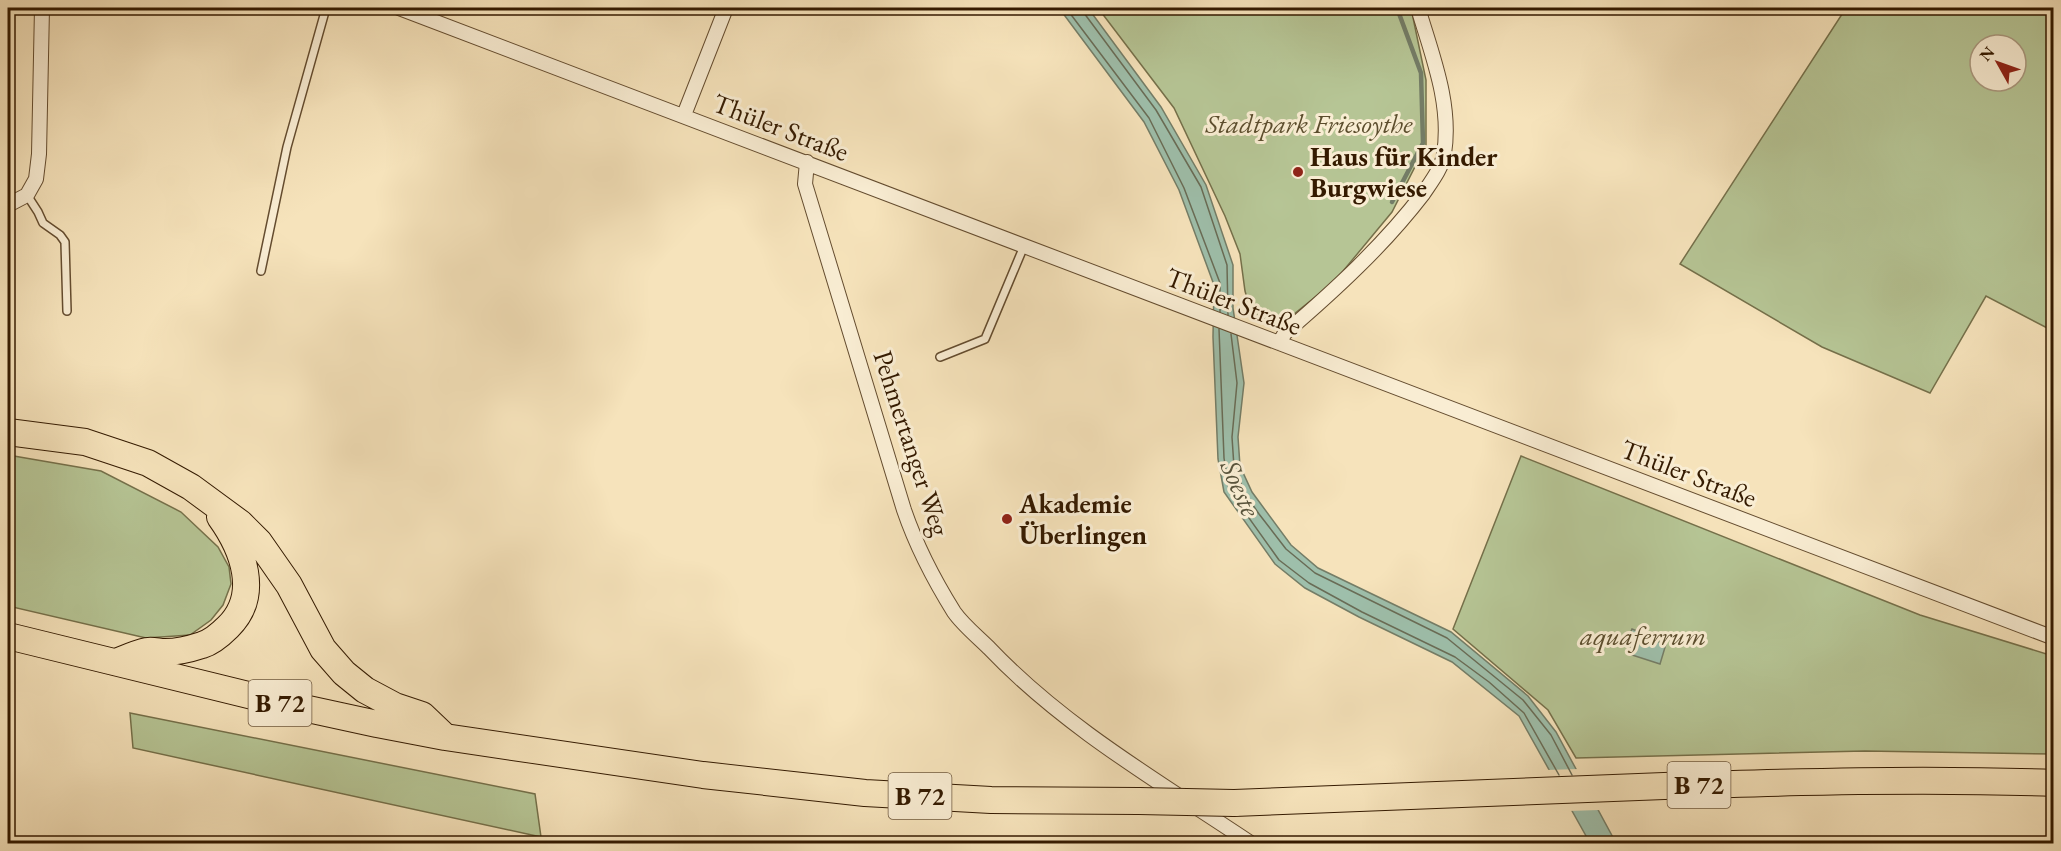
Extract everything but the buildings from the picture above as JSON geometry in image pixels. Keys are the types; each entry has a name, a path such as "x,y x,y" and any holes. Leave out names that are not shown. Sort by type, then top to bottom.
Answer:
{"highway":[{"name":"B 72","path":"8,432 85,442 124,454 168,473 208,500 240,523 259,542 289,585 323,649 344,673 365,690 395,706 422,715 445,737"},
{"name":"B 72","path":"116,662 148,651 185,650 204,645 220,635 240,610 245,594 247,574 242,555 231,531 208,500"},
{"name":"B 72","path":"8,636 285,704 445,737 703,775 865,793 991,800 1234,803 1537,789 1802,782 2006,781 2054,783"}],"street":[{"path":"8,205 27,195 36,179 39,154 42,8"},
{"name":"Thüler Straße","path":"399,8 2054,638"},
{"path":"684,115 726,8"},
{"path":"1279,344 1286,333 1340,285 1392,231 1434,179 1444,156 1446,110 1418,8"},
{"name":"Pehmertanger Weg","path":"807,162 805,184 904,510 913,536 955,613 1010,670 1056,710 1139,769 1252,843"}],"lane":[{"path":"261,271 287,147 326,8"},
{"path":"27,195 43,223 60,235 65,242 67,311"},
{"path":"940,357 986,339 1024,246"}],"green space":[{"name":"Stadtpark Friesoythe","path":"1098,8 1411,8 1426,80 1426,145 1392,212 1334,282 1279,326 1251,312 1245,291 1240,254 1225,216 1174,108"},
{"path":"1846,8 2053,8 2053,331 1986,296 1930,393 1822,347 1680,264"},
{"path":"8,455 101,471 181,512 218,547 229,567 231,584 223,605 211,620 190,635 146,638 8,606"},
{"name":"aquaferrum","path":"1521,456 1920,615 2053,656 2053,754 1865,751 1576,758 1548,710 1453,629"},
{"path":"130,713 535,794 541,837 133,748"}],"water":[{"name":"Soeste","path":"1059,8 1088,8 1161,107 1206,185 1233,265 1233,308 1244,383 1238,437 1240,466 1252,492 1291,545 1318,568 1451,632 1528,696 1556,732 1616,843 1590,843 1519,716 1452,662 1305,588 1275,564 1224,492 1218,459 1213,337 1214,285 1179,190 1144,122"},
{"path":"1632,629 1637,631 1636,635 1666,644 1660,664 1629,654 1631,645 1626,643"}],"pier":[{"path":"1579,769 1600,810 1568,811 1545,770"}],"waterway":[{"path":"1392,202 1423,143 1421,73 1397,8"}],"place":[{"name":"Haus für Kinder Burgwiese","path":"1298,172"},
{"name":"Akademie Überlingen","path":"1007,519"}]}
